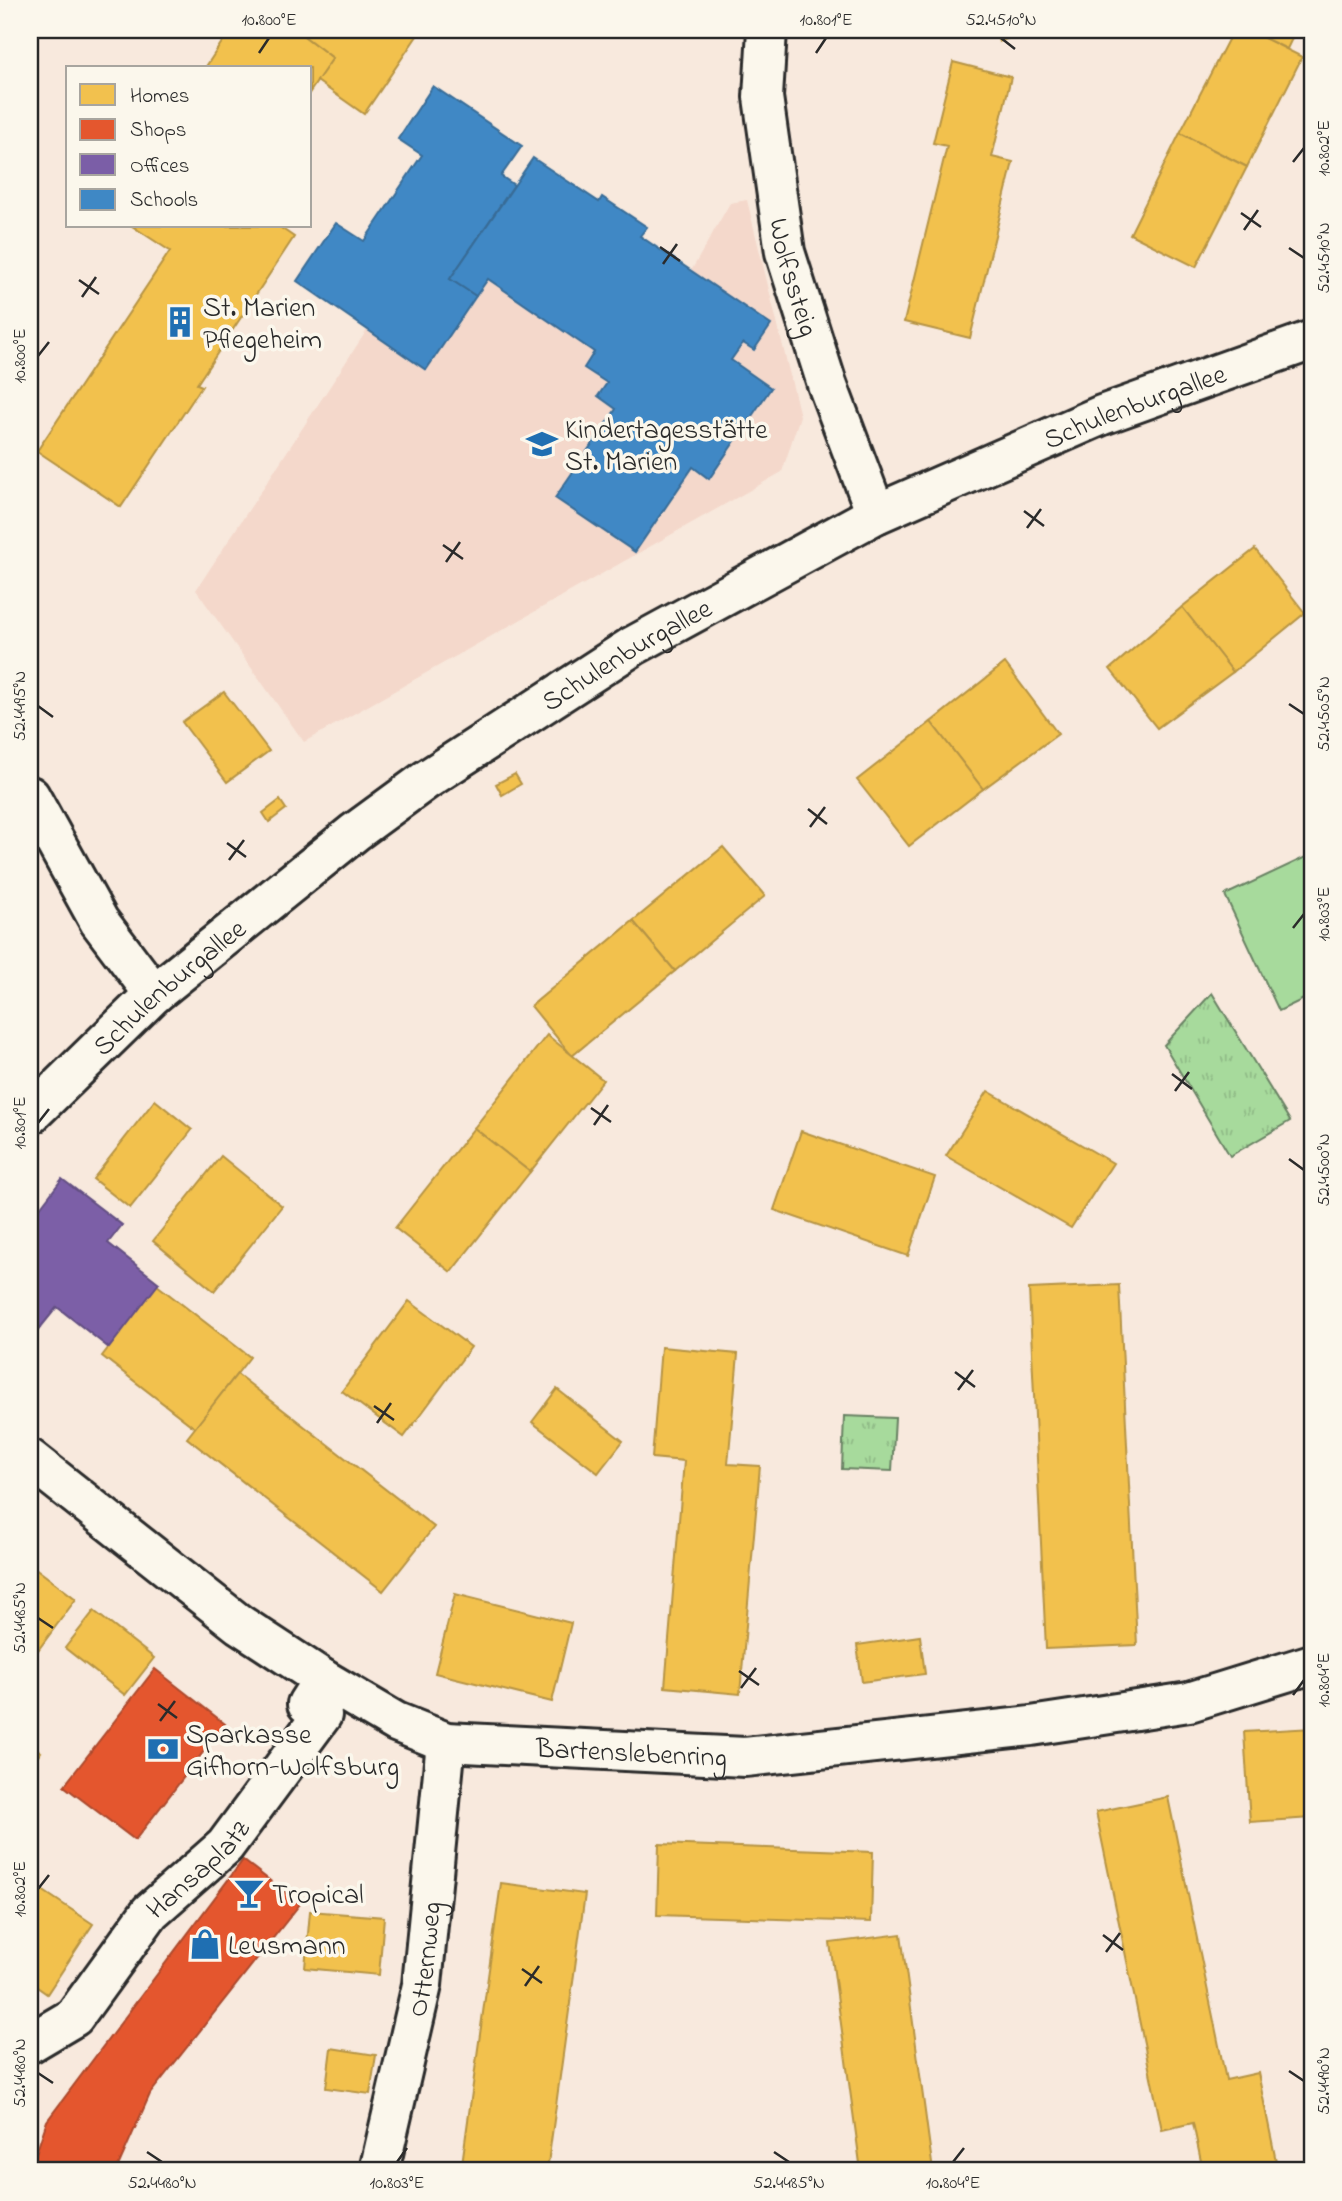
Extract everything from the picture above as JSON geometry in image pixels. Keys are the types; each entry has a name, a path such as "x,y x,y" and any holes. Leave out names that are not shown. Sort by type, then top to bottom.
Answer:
{"street":[{"name":"Wolfssteig","path":"767,30 763,97 785,252 827,384 876,514"},
{"name":"Schulenburgallee","path":"30,1115 155,994 242,920 426,780 633,646 876,514 1102,415 1312,340"},
{"path":"30,796 99,922 155,994"},
{"name":"Bartenslebenring","path":"30,1459 239,1624 323,1679 396,1721 446,1742 745,1757 1031,1726 1189,1702 1312,1664"},
{"name":"Hansaplatz","path":"30,2043 75,2017 150,1912 225,1846 321,1715 307,1704 323,1679"},
{"name":"Otternweg","path":"379,2171 422,1985 446,1742"}],"shaded area":[{"name":"Kindertagesstätte St. Marien","path":"533,158 598,202 602,197 647,227 641,236 691,271 730,203 747,200 800,416 782,472 304,742 196,590 367,330 426,370 476,297 450,279"}],"green space":[{"path":"1312,854 1312,995 1279,1011 1225,895"},
{"path":"1212,993 1290,1121 1230,1156 1164,1045"},
{"path":"844,1416 895,1418 892,1471 842,1469"}],"building: Homes":[{"path":"230,30 296,30 333,58 312,89 312,66 206,66"},
{"path":"296,30 421,30 364,114 317,81 333,58"},
{"path":"994,30 1029,30 999,42"},
{"path":"1233,30 1248,30 1302,57 1247,167 1180,133"},
{"path":"1248,30 1296,30 1287,49"},
{"path":"953,62 1011,77 992,157 1013,162 970,338 904,322 947,146 933,143"},
{"path":"1180,133 1247,167 1196,267 1130,234"},
{"name":"St. Marien Pflegeheim","path":"135,228 281,228 294,237 197,384 202,386 121,507 37,451 170,251"},
{"path":"1255,549 1305,613 1233,672 1182,607"},
{"path":"1182,607 1233,672 1157,728 1110,669"},
{"path":"1005,663 1058,734 983,789 931,722"},
{"path":"224,692 269,751 227,782 182,722"},
{"path":"931,722 983,789 909,846 857,780"},
{"path":"515,774 521,784 502,795 496,784"},
{"path":"280,800 286,809 269,822 263,813"},
{"path":"723,847 765,896 675,971 633,921"},
{"path":"633,921 675,971 572,1056 531,1006"},
{"path":"547,1035 603,1080 530,1172 474,1128"},
{"path":"988,1091 1113,1163 1071,1228 946,1156"},
{"path":"155,1100 192,1130 130,1208 93,1179"},
{"path":"474,1128 530,1172 451,1272 395,1228"},
{"path":"801,1131 935,1177 908,1256 774,1210"},
{"path":"221,1156 282,1206 214,1291 153,1241"},
{"path":"157,1285 250,1357 195,1428 102,1356"},
{"path":"1119,1285 1137,1645 1046,1649 1029,1289"},
{"path":"409,1301 471,1347 404,1437 342,1391"},
{"path":"661,1347 738,1354 728,1464 760,1466 740,1694 665,1687 684,1461 652,1458"},
{"path":"237,1374 434,1527 383,1591 187,1438"},
{"path":"557,1389 623,1441 598,1473 532,1422"},
{"path":"30,1564 76,1599 30,1661"},
{"path":"455,1594 571,1623 552,1702 435,1673"},
{"path":"94,1611 154,1658 125,1695 65,1648"},
{"path":"920,1636 925,1674 862,1682 857,1645"},
{"path":"1312,1728 1312,1818 1250,1822 1244,1732"},
{"path":"30,1744 41,1752 30,1767"},
{"path":"1168,1797 1226,2080 1258,2073 1278,2171 1203,2171 1193,2123 1162,2130 1096,1812"},
{"path":"659,1844 873,1852 871,1922 657,1915"},
{"path":"30,1882 93,1924 47,1994 30,1982"},
{"path":"501,1883 585,1894 547,2171 461,2171"},
{"path":"310,1911 384,1917 379,1975 305,1968"},
{"path":"901,1934 933,2171 861,2171 830,1943"},
{"path":"331,2048 376,2055 370,2094 326,2088"}],"building: Shops":[{"path":"155,1669 225,1724 135,1840 64,1786"},
{"path":"243,1860 300,1904 150,2094 116,2171 30,2171 47,2121"}],"building: Offices":[{"path":"62,1179 122,1225 108,1243 159,1283 109,1348 57,1307 36,1333 30,1328 30,1221"}],"building: Schools":[{"path":"433,86 522,146 501,176 514,185 450,279 476,296 426,370 297,281 336,223 364,241 422,155 398,139"},
{"path":"533,158 599,202 602,197 647,227 640,236 771,325 754,350 743,343 731,360 771,388 709,479 693,467 635,552 555,498 616,409 598,396 607,383 584,368 594,352 488,279 476,296 450,279"}],"place":[{"name":"St. Marien Pflegeheim","path":"180,322"},
{"name":"Kindertagesstätte St. Marien","path":"542,444"},
{"name":"Sparkasse Gifhorn-Wolfsburg","path":"163,1749"},
{"name":"Tropical","path":"249,1893"},
{"name":"Leusmann","path":"205,1944"}]}
